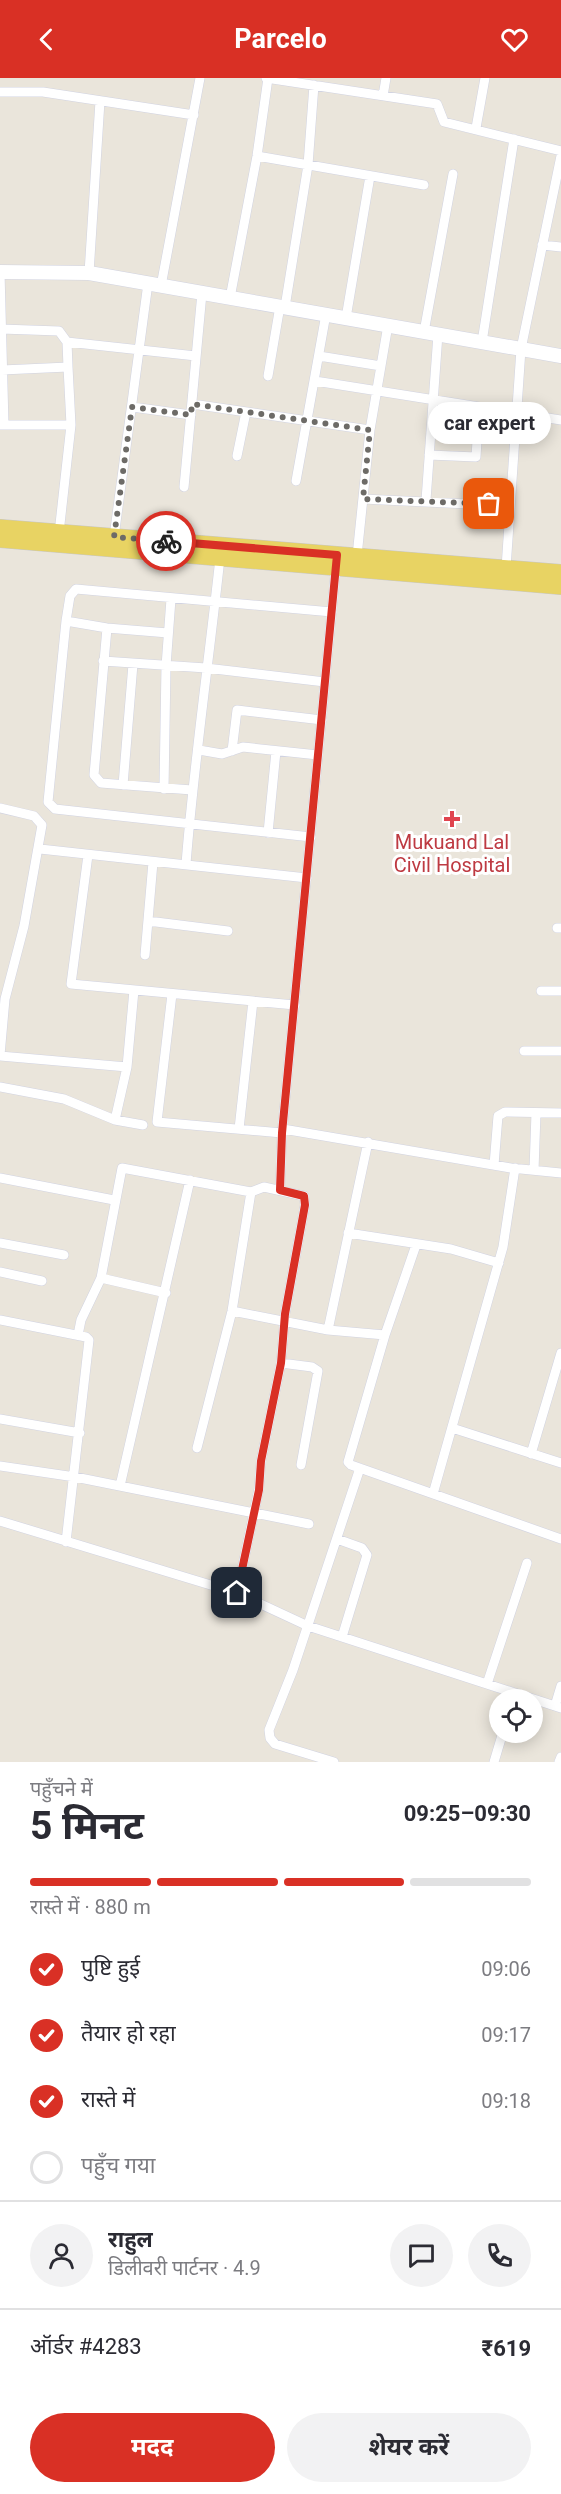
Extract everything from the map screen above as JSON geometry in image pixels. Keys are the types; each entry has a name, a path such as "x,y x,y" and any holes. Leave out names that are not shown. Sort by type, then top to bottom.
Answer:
{"main road":[{"path":"0,527 114,537 561,587"},
{"path":"0,540 220,558 337,561 357,556 561,572"}],"street":[{"path":"114,537 141,351 194,115 200,78"},
{"path":"230,298 257,156 267,78 437,104 444,122 476,128 561,151"},
{"path":"383,96 386,78"},
{"path":"476,128 485,78"},
{"path":"268,376 283,307 308,165 314,85"},
{"path":"0,92 43,92 194,115"},
{"path":"89,273 100,101"},
{"path":"482,342 514,138"},
{"path":"257,156 424,185"},
{"path":"506,568 521,348 561,156"},
{"path":"426,500 433,401 431,333 453,174"},
{"path":"346,318 370,176"},
{"path":"542,245 561,247"},
{"path":"71,425 2,425 0,272 89,273 561,356"},
{"path":"184,487 202,293"},
{"path":"296,481 309,421 326,314"},
{"path":"357,556 370,430 388,325"},
{"path":"1,329 54,329 62,333 67,342 71,425 59,533"},
{"path":"67,342 196,356"},
{"path":"320,356 381,366"},
{"path":"2,370 68,367"},
{"path":"315,381 561,420"},
{"path":"192,404 370,430"},
{"path":"132,407 191,415"},
{"path":"429,454 476,457 479,408"},
{"path":"237,456 246,412"},
{"path":"363,499 426,500 510,506"},
{"path":"186,864 192,790 200,750 206,668 220,558"},
{"path":"280,1190 283,1131 337,561"},
{"path":"310,837 50,807 48,802 66,621 70,596 76,589 332,612"},
{"path":"164,789 166,666 171,599"},
{"path":"66,621 107,628 168,633"},
{"path":"107,628 94,775 101,783 192,790"},
{"path":"103,661 206,668 325,682"},
{"path":"123,785 132,664"},
{"path":"232,751 237,710 322,720"},
{"path":"200,750 222,754 243,747 318,755"},
{"path":"268,833 276,751"},
{"path":"0,808 38,818 42,825 40,849 5,999 0,1055 127,1067"},
{"path":"40,849 307,878"},
{"path":"88,855 71,984 295,1005"},
{"path":"145,955 153,862"},
{"path":"148,921 228,931"},
{"path":"115,1120 127,1067 134,990"},
{"path":"541,992 561,991"},
{"path":"172,994 158,1122 283,1131 368,1142 494,1165 561,1173"},
{"path":"239,1129 253,1001"},
{"path":"524,1051 561,1051"},
{"path":"0,1087 64,1099 115,1120 143,1125"},
{"path":"494,1165 498,1116 505,1112 561,1113"},
{"path":"534,1170 536,1113"},
{"path":"328,1330 368,1142"},
{"path":"78,1335 81,1320 101,1278 114,1200 122,1168 251,1192 264,1187 300,1195 305,1200 285,1321 281,1363 261,1461 259,1490 237,1593"},
{"path":"433,1494 499,1263 515,1168"},
{"path":"0,1178 114,1200"},
{"path":"120,1486 166,1293 190,1180"},
{"path":"197,1448 232,1311 251,1192"},
{"path":"348,1233 451,1249 499,1263"},
{"path":"0,1243 64,1255"},
{"path":"416,1245 385,1335 348,1458 351,1466 561,1539"},
{"path":"0,1272 42,1281"},
{"path":"101,1278 166,1293"},
{"path":"232,1311 328,1330 385,1335"},
{"path":"0,1320 86,1337 90,1343 66,1542"},
{"path":"531,1454 561,1353"},
{"path":"281,1363 312,1366 318,1371 301,1466"},
{"path":"0,1419 80,1433"},
{"path":"452,1428 561,1463"},
{"path":"0,1466 75,1477 309,1524"},
{"path":"334,1762 275,1744 270,1738 269,1730 294,1670 360,1468"},
{"path":"0,1521 237,1593 308,1626 499,1689"},
{"path":"337,1539 362,1548 367,1555 342,1637"},
{"path":"488,1684 527,1563"},
{"path":"543,1703 558,1707 561,1686"},
{"path":"494,1762 500,1743"},
{"path":"560,1762 561,1757"}],"way so far":[{"path":"166,541 114,537 132,407 191,415 192,404 370,430 363,499 489,504"}],"place":[{"name":"car expert","path":"489,504"},
{"name":"Mukuand Lal Civil Hospital","path":"452,819"}],"route":[{"path":"166,541 337,555 282,1133 280,1190 304,1196 305,1205 285,1314 281,1363 261,1461 259,1490 237,1593"}]}
